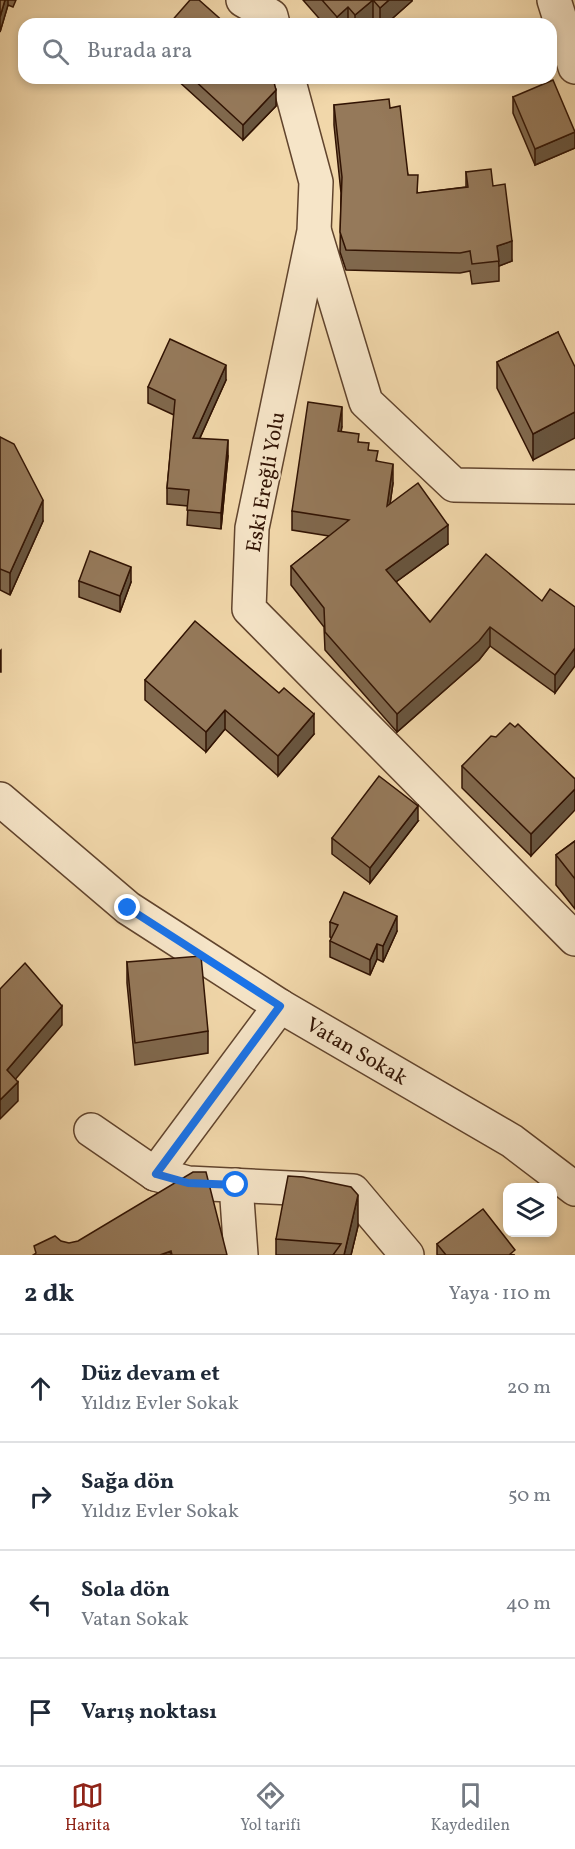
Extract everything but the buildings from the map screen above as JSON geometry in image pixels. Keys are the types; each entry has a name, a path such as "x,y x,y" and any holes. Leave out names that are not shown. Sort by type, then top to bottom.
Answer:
{"street":[{"path":"243,0 272,18"},
{"path":"554,0 575,67"},
{"name":"Eski Ereğli Yolu","path":"290,84 316,182 314,231 252,528 249,609 575,939"},
{"path":"314,231 366,402 454,485 575,487"},
{"name":"Vatan Sokak","path":"0,799 128,908 280,1006 512,1142 575,1189"},
{"path":"157,1187 280,1006"},
{"path":"91,1130 157,1187 188,1183 353,1191 407,1255"},
{"path":"236,1185 241,1255"}],"route":[{"path":"128,908 280,1006 156,1174 188,1183 236,1185"}]}
